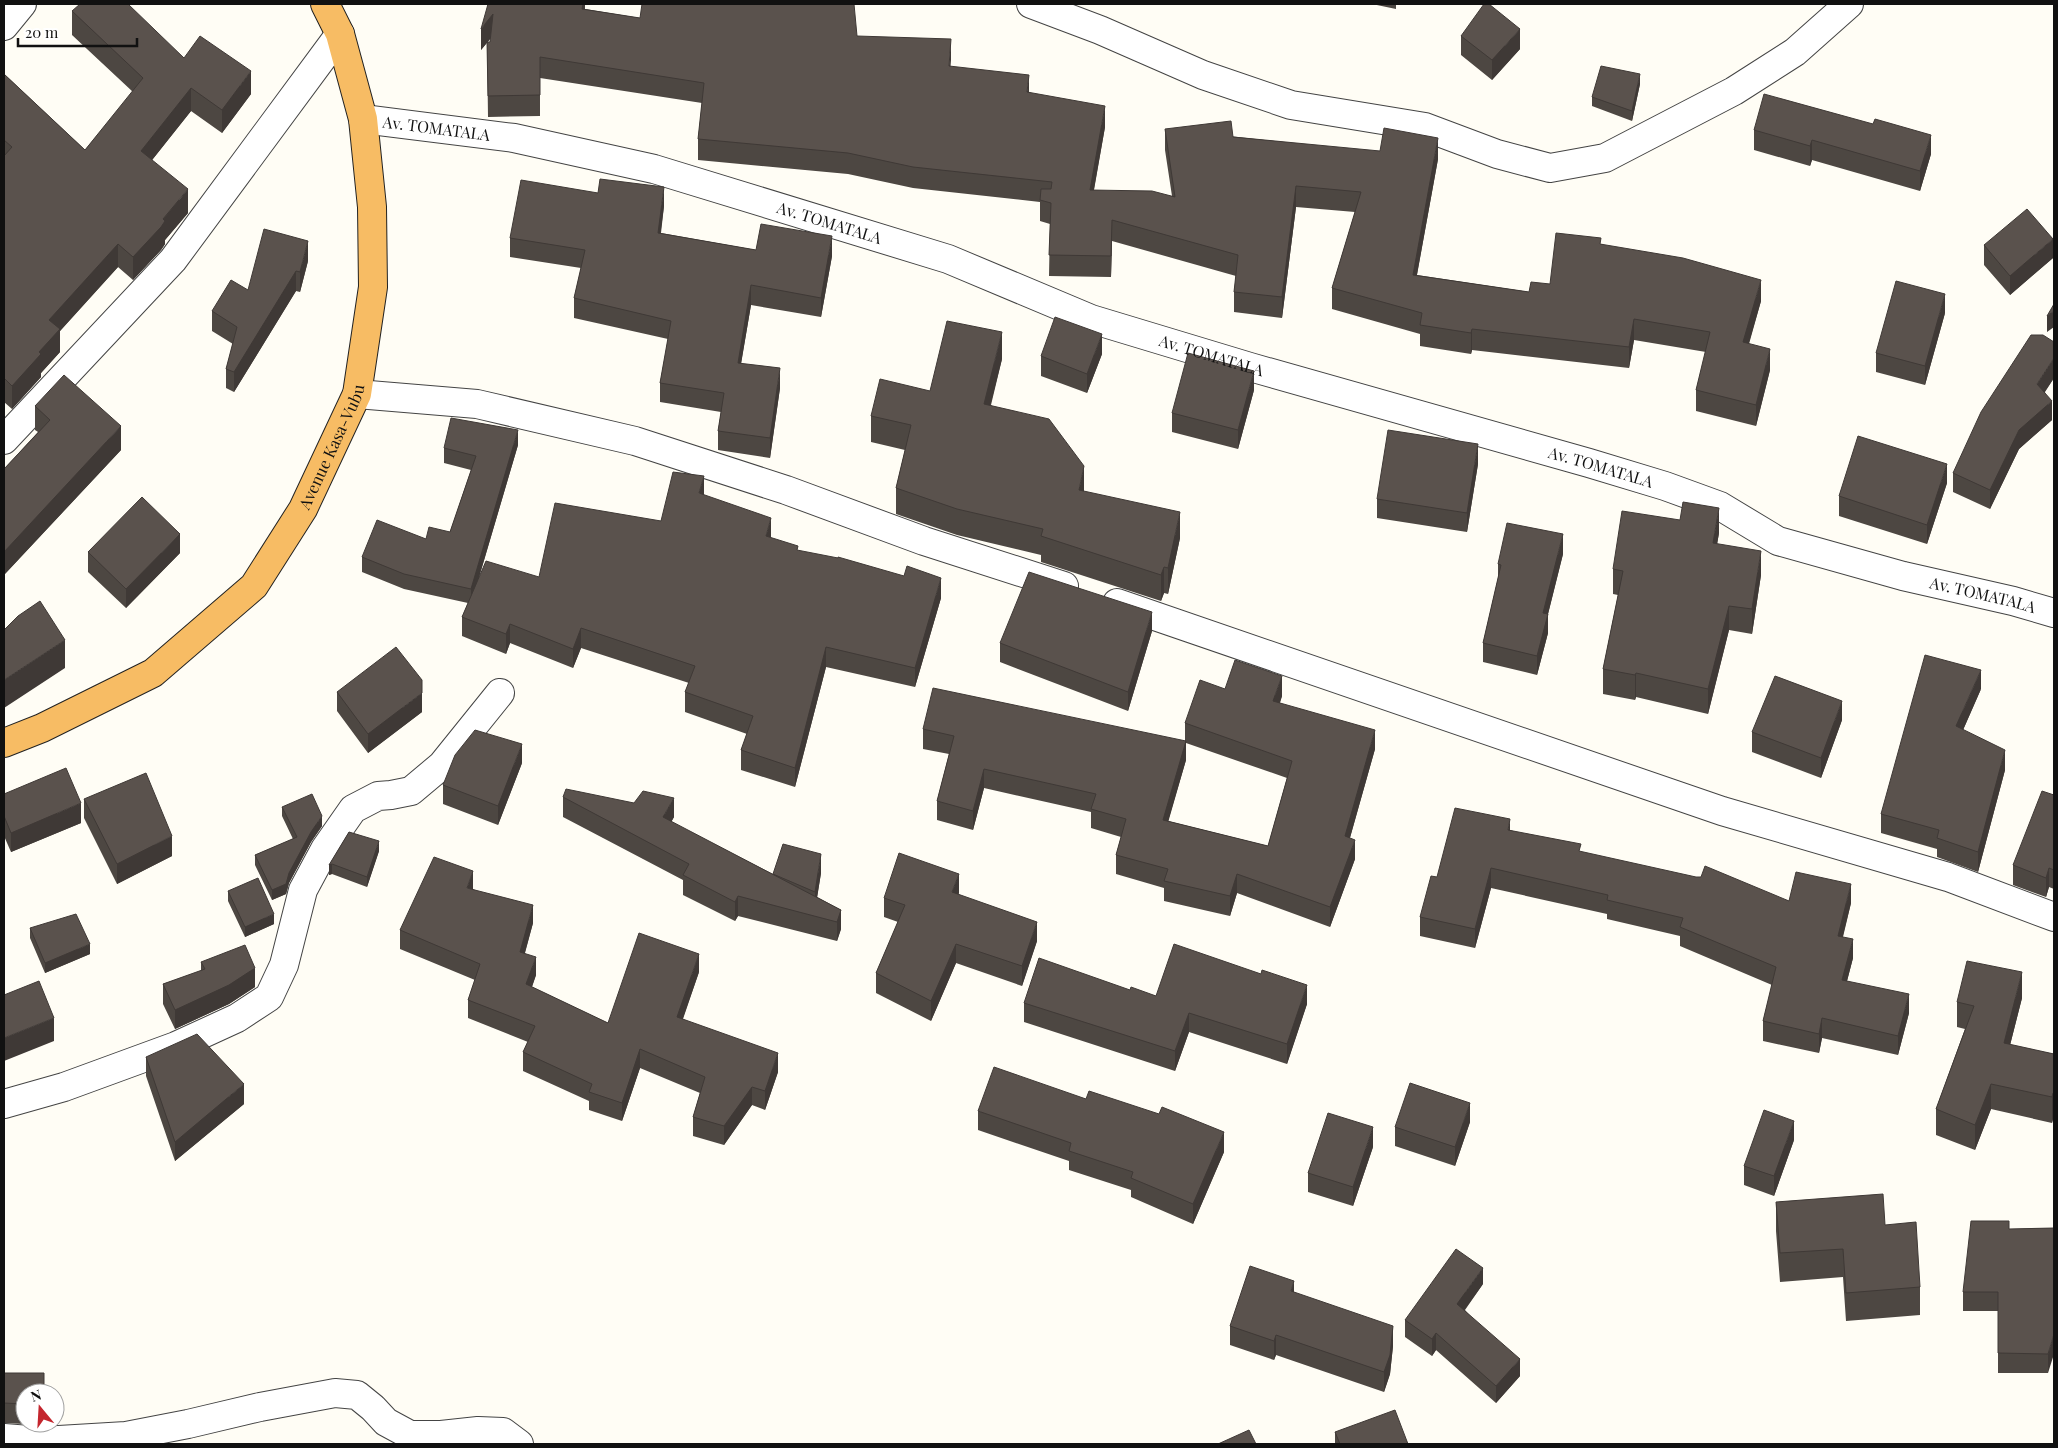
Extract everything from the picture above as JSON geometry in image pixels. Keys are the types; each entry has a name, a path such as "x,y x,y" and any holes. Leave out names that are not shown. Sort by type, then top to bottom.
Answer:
{"highway":[{"name":"Avenue Kasa-Vubu","path":"4,743 42,728 153,673 254,586 303,510 357,394 373,287 372,207 363,118 340,34 325,4"}],"street":[{"path":"4,26 22,4"},
{"path":"1031,4 1100,30 1204,75 1291,105 1425,127 1497,154 1550,168 1605,158 1734,91 1795,52 1849,4"},
{"path":"4,440 173,260 340,34"},
{"name":"Av. TOMATALA","path":"363,118 514,138 654,169 948,259 1092,319 1250,367 1665,486 1720,506 1778,541 1903,576 2013,601 2054,613"},
{"path":"357,394 477,404 635,441 786,490 924,541 1089,594 1713,808 1948,878 2054,917"},
{"path":"4,1104 64,1087 176,1046 237,1018 269,997 284,965 303,890 325,849 352,809 378,796 392,795 411,790 442,765 500,693"},
{"path":"4,1438 42,1441 126,1436 188,1424 260,1406 335,1393 357,1395 386,1422 410,1435 503,1432 519,1444"}],"building":[{"path":"80,4 128,4 184,58 200,36 251,71 222,110 191,88 141,151 188,189 163,219 165,221 161,227 133,257 118,244 49,320 60,329 39,352 41,354 12,386 4,378 4,156 12,147 4,140 4,74 85,150 143,78 72,11"},
{"path":"488,4 583,4 582,9 640,18 642,4 854,4 857,36 951,39 949,66 1029,75 1027,92 1105,106 1090,190 1152,191 1175,197 1165,129 1231,121 1233,137 1380,151 1384,128 1438,138 1413,275 1529,292 1531,282 1550,284 1556,233 1601,238 1600,244 1683,258 1761,280 1743,342 1770,349 1756,405 1696,390 1710,332 1634,319 1629,347 1472,329 1471,333 1420,325 1422,313 1332,288 1361,192 1296,186 1282,297 1234,292 1238,255 1112,220 1111,256 1049,255 1051,203 1040,200 1041,189 1051,189 1052,182 913,167 848,153 698,139 704,83 540,57 540,95 488,96 487,42 490,42 493,14 481,29"},
{"path":"1484,4 1489,4 1520,29 1492,60 1461,36"},
{"path":"1601,66 1640,74 1632,111 1592,97"},
{"path":"1764,94 1873,124 1875,119 1931,135 1920,171 1812,140 1810,146 1754,130"},
{"path":"600,179 664,187 658,233 756,250 761,224 832,236 821,298 751,285 738,363 780,368 770,438 718,431 724,393 660,383 671,321 574,298 585,250 510,238 521,180 598,193"},
{"path":"2027,209 2053,239 2010,276 1984,245"},
{"path":"264,229 308,241 300,272 296,271 234,372 226,369 237,327 212,311 231,280 248,290"},
{"path":"1896,281 1945,294 1925,366 1876,353"},
{"path":"2054,304 2054,311 2047,316"},
{"path":"1055,317 1102,334 1087,374 1041,356"},
{"path":"947,321 1002,332 984,404 1049,419 1084,466 1079,490 1180,512 1168,568 1164,567 1161,575 1041,536 1043,529 957,509 896,488 911,425 871,416 880,379 930,391"},
{"path":"2031,335 2043,335 2054,342 2054,358 2037,384 2052,401 2019,430 1990,490 1953,473 1981,412"},
{"path":"1188,353 1254,371 1238,430 1172,413"},
{"path":"64,375 121,426 4,552 4,469 50,420 35,406"},
{"path":"451,418 518,430 471,589 404,574 362,557 377,520 426,539 429,527 450,532 476,456 444,448"},
{"path":"1388,430 1478,444 1467,513 1377,499"},
{"path":"1858,436 1947,464 1927,525 1839,496"},
{"path":"673,472 704,476 699,493 771,518 766,536 798,546 797,550 838,557 904,576 907,566 941,578 915,668 826,647 795,768 741,750 753,716 685,692 695,666 581,628 573,649 510,624 506,634 462,617 486,561 539,577 555,503 661,521"},
{"path":"142,497 180,534 126,589 88,552"},
{"path":"1683,502 1719,508 1713,543 1761,551 1752,609 1729,606 1708,689 1636,673 1635,675 1603,669 1623,571 1613,569 1622,511 1680,520"},
{"path":"1507,523 1563,534 1543,613 1548,614 1537,656 1483,643 1501,565 1498,564"},
{"path":"1029,572 1152,612 1128,692 1000,643"},
{"path":"40,601 65,640 4,680 4,630 18,616"},
{"path":"396,647 422,680 422,693 368,734 337,692"},
{"path":"1925,655 1981,670 1956,726 2005,750 1978,852 1937,838 1939,830 1881,814"},
{"path":"1235,660 1282,676 1273,701 1375,730 1345,836 1355,840 1330,907 1237,874 1230,896 1164,881 1168,869 1116,855 1126,819 1091,809 1096,794 984,769 973,811 937,801 954,736 923,729 933,688 1186,741 1163,820 1268,846 1292,761 1185,723 1200,680 1225,689"},
{"path":"1775,676 1842,701 1821,758 1752,732"},
{"path":"475,730 522,744 498,806 443,785 455,755"},
{"path":"66,768 81,803 11,833 4,816 4,794"},
{"path":"146,773 172,836 117,864 84,799"},
{"path":"566,789 634,803 643,791 674,798 663,817 841,910 837,922 738,896 735,902 683,875 689,864 563,797"},
{"path":"2042,791 2054,795 2054,870 2049,868 2046,878 2013,865"},
{"path":"312,794 322,816 311,832 289,873 286,884 272,890 255,855 297,837 282,807"},
{"path":"1455,808 1510,819 1508,830 1581,844 1579,851 1696,877 1701,877 1705,866 1789,901 1796,872 1851,884 1838,936 1853,939 1842,980 1909,994 1898,1036 1822,1018 1819,1034 1763,1021 1776,967 1680,927 1683,918 1607,900 1608,895 1491,868 1475,929 1420,917 1431,876 1437,877"},
{"path":"349,832 379,841 367,877 332,864 329,865"},
{"path":"783,844 821,854 815,892 773,874"},
{"path":"899,853 959,874 952,892 1037,922 1022,966 956,944 931,1001 876,973 905,905 884,898"},
{"path":"434,857 473,871 467,888 533,905 520,952 536,957 526,984 608,1023 639,933 699,954 677,1017 778,1053 765,1091 752,1087 724,1126 693,1117 705,1077 640,1049 622,1103 589,1092 592,1084 523,1052 535,1026 468,1000 480,964 400,930"},
{"path":"258,878 274,914 245,927 228,891"},
{"path":"76,914 90,944 45,963 30,928"},
{"path":"1174,944 1261,974 1262,970 1307,985 1287,1044 1189,1013 1175,1051 1024,1003 1039,958 1130,990 1131,987 1156,996"},
{"path":"245,945 255,968 229,985 175,1010 163,984 205,969 201,962"},
{"path":"1967,961 2022,972 2004,1043 2054,1054 2054,1094 2052,1097 1991,1084 1975,1125 1936,1109 1974,1006 1957,1002"},
{"path":"39,981 54,1018 4,1038 4,995"},
{"path":"197,1034 244,1084 175,1142 146,1057"},
{"path":"994,1067 1086,1099 1089,1091 1159,1114 1162,1107 1224,1132 1193,1204 1131,1178 1133,1172 1069,1151 1071,1143 978,1111"},
{"path":"1410,1083 1470,1103 1455,1147 1395,1127"},
{"path":"1764,1110 1794,1121 1774,1176 1744,1166"},
{"path":"1328,1113 1373,1127 1353,1187 1308,1173"},
{"path":"1883,1194 1885,1225 1916,1222 1920,1287 1846,1293 1843,1249 1780,1253 1776,1202"},
{"path":"1971,1221 2009,1221 2009,1229 2054,1228 2054,1334 2048,1354 1998,1353 1998,1292 1963,1292"},
{"path":"1456,1249 1483,1268 1457,1304 1520,1359 1496,1386 1436,1333 1432,1339 1405,1320"},
{"path":"1250,1266 1294,1281 1291,1291 1393,1326 1390,1355 1384,1372 1276,1335 1274,1341 1230,1326"},
{"path":"4,1373 44,1373 44,1383 15,1383 15,1404 4,1403"},
{"path":"1395,1410 1408,1444 1340,1444 1335,1432"},
{"path":"1249,1430 1256,1444 1218,1444"}]}
